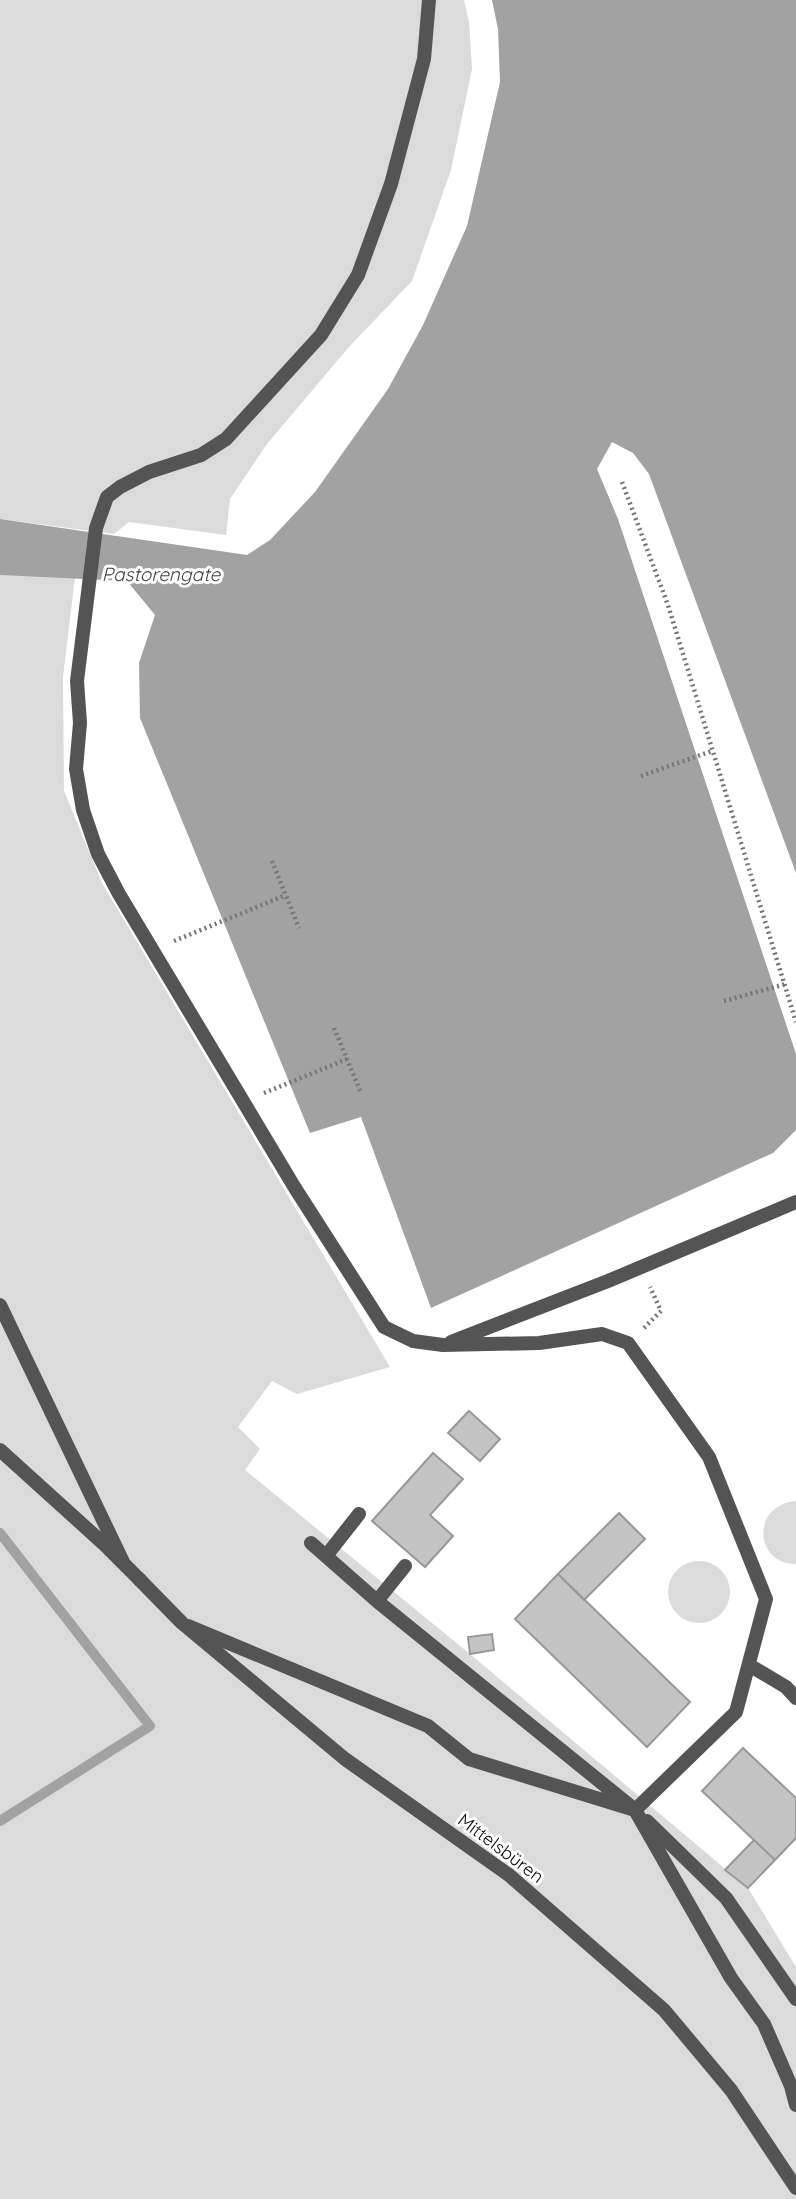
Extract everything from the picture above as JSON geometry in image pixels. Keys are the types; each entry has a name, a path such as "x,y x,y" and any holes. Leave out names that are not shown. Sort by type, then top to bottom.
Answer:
{"street":[{"path":"429,0 424,59 391,184 358,275 321,335 226,439 201,455 149,472 120,486 107,497 96,528 88,584 77,681 80,723 76,769 83,810 99,854 152,950 295,1188 384,1326 413,1341 443,1345 539,1343 602,1334 628,1343 709,1457 766,1600 736,1712 635,1810"},
{"path":"443,1345 796,1202"},
{"path":"0,1306 124,1564"},
{"name":"Mittelsbüren","path":"0,1450 124,1564 182,1623 345,1759 509,1875 664,2011 731,2090 796,2188"},
{"path":"326,1556 359,1514"},
{"path":"311,1543 377,1601 635,1810 726,1898 796,1999"},
{"path":"377,1601 405,1566"},
{"path":"182,1623 428,1726 469,1759 635,1810 731,1979 764,2024 791,2086 796,2105"},
{"path":"749,1665 786,1687 796,1698"}],"path":[{"path":"622,482 668,606 796,1022"},
{"path":"641,776 712,751"},
{"path":"272,861 299,928"},
{"path":"152,950 286,895"},
{"path":"724,1001 786,984"},
{"path":"334,1028 361,1093"},
{"path":"281,1087 347,1059"}],"shaded area":[{"path":"0,0 464,0 469,22 472,69 451,170 412,281 348,348 267,444 230,499 226,535 129,522 114,534 0,519"},
{"path":"0,575 75,577 63,677 64,791 102,883 390,1367 297,1394 272,1381 238,1427 260,1449 245,1470 470,1654 748,1888 796,1967 796,2199 0,2199"},
{"path":"796,1501 796,1564 782,1561 772,1555 763,1534 771,1513 781,1505"},
{"path":"699,1561 721,1570 730,1592 721,1614 699,1623 677,1614 668,1592 677,1570"}],"water":[{"name":"Pastorengate","path":"492,0 796,0 796,873 649,474 633,453 612,442 597,469 618,519 796,1054 796,1130 773,1153 431,1308 361,1117 310,1133 140,718 139,663 155,615 127,581 0,575 0,519 247,555 270,540 315,492 388,389 423,325 467,226 500,82 498,29"}],"building":[{"path":"469,1411 500,1439 480,1461 448,1433"},
{"path":"433,1453 463,1479 430,1515 453,1536 425,1567 372,1521"},
{"path":"619,1513 645,1539 584,1600 558,1574"},
{"path":"558,1574 690,1702 647,1747 515,1619"},
{"path":"492,1634 494,1650 470,1654 468,1637"},
{"path":"743,1748 796,1798 796,1838 775,1860 702,1791"},
{"path":"754,1840 775,1860 748,1888 725,1870"}],"waterway":[{"path":"0,1533 150,1726 0,1821"}]}
